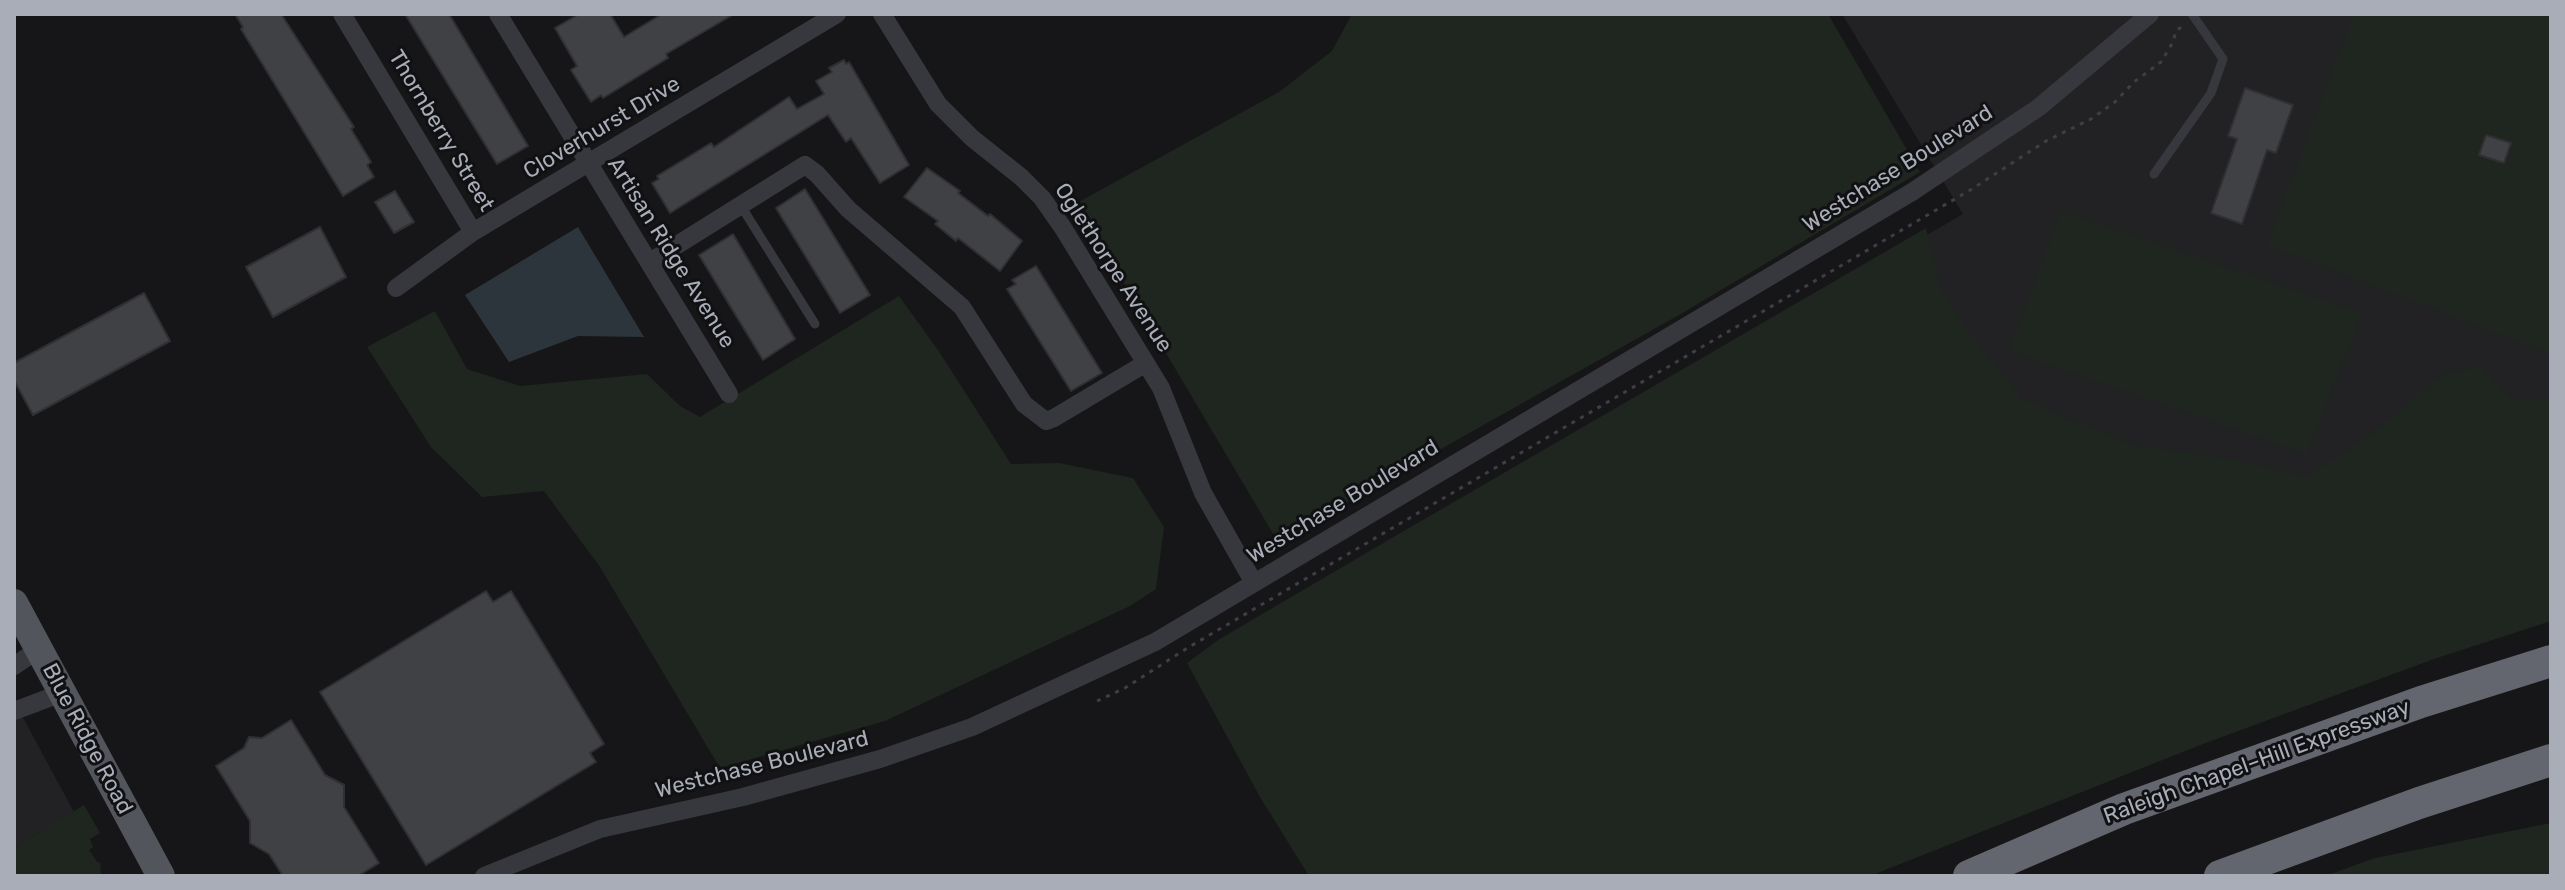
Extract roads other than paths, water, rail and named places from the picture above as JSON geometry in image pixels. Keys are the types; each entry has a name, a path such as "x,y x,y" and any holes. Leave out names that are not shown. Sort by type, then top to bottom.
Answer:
{"highway":[{"name":"Raleigh Chapel–Hill Expressway","path":"1969,876 2124,809 2421,702 2551,661"},
{"path":"2220,876 2419,803 2551,760"}],"main road":[{"name":"Blue Ridge Road","path":"14,603 161,876"}],"street":[{"name":"Thornberry Street","path":"342,14 473,232"},
{"name":"Artisan Ridge Avenue","path":"498,14 729,394"},
{"name":"Cloverhurst Drive","path":"396,288 473,232 837,14"},
{"name":"Oglethorpe Avenue","path":"882,14 938,104 972,138 1042,198 1063,228 1161,388 1203,493 1254,583"},
{"name":"Westchase Boulevard","path":"484,876 600,829 743,797 880,759 972,727 1155,642 1912,192 2038,108 2150,14"},
{"path":"650,262 805,165 848,209 962,307 1024,404 1046,421 1146,363"},
{"path":"14,666 39,649"},
{"path":"14,711 62,693"}],"lane":[{"path":"2154,174 2211,93 2223,59 2192,14"},
{"path":"741,206 815,324"}]}
